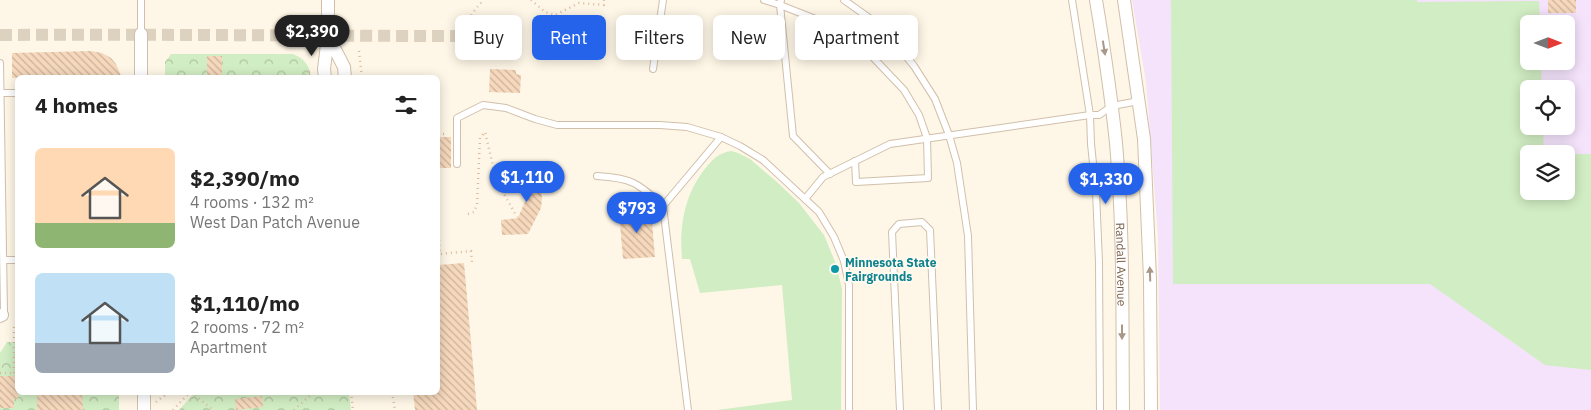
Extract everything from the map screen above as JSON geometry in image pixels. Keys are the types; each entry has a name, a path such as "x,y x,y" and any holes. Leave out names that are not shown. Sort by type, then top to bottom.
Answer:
{"street":[{"path":"325,75 328,36 328,0"},
{"name":"Randall Avenue","path":"1096,0 1116,145 1120,216 1123,410"},
{"path":"1124,0 1144,139 1150,279 1151,410"},
{"path":"141,34 141,75"},
{"path":"328,36 344,67 345,75"},
{"path":"144,395 144,410"}],"lane":[{"path":"141,0 141,34"},
{"path":"653,69 663,0"},
{"path":"764,0 780,3 818,20 865,49 904,90 919,115 926,138 928,178 856,182 855,161"},
{"path":"844,0 882,27 914,66 935,99 949,135 957,163 968,236 973,410"},
{"path":"1072,0 1090,115 1096,192 1099,262 1100,410"},
{"path":"780,3 793,136 830,174"},
{"path":"0,63 4,260 4,311 1,315"},
{"path":"1,93 15,93"},
{"path":"805,199 824,177 890,144 1099,115 1112,106 1140,101"},
{"path":"457,164 457,118 483,105 506,108 557,125 660,125 687,127 740,146 763,160 819,212 834,237 844,262 849,285 849,410"},
{"path":"663,206 721,138"},
{"path":"597,176 617,177 631,181 645,190 663,206 688,410"},
{"path":"900,410 892,232 899,224 922,222 930,230 938,410"},
{"path":"4,260 15,260"}],"path":[{"path":"470,15 484,0"},
{"path":"531,0 546,12 555,14 579,3 604,5 604,0"},
{"path":"359,51 362,75"},
{"path":"304,75 311,70"},
{"path":"468,214 474,212 477,205 480,138 485,132 500,187 518,217"},
{"path":"440,254 471,251 472,262"},
{"path":"14,327 15,350"},
{"path":"0,373 15,373"},
{"path":"173,410 187,395"},
{"path":"194,395 214,410"},
{"path":"294,410 311,395"},
{"path":"351,395 353,410"},
{"path":"392,395 395,410"}],"shaded area":[{"path":"1132,0 1591,0 1591,410 1160,410 1158,236 1146,82"}],"green space":[{"path":"1171,0 1539,1 1540,15 1520,15 1520,70 1541,70 1542,80 1520,80 1520,135 1543,135 1544,145 1520,145 1520,200 1575,200 1575,154 1591,154 1591,370 1545,365 1430,284 1173,284"},
{"path":"171,54 293,54 306,63 310,75 165,75 165,62"},
{"path":"731,151 750,159 777,182 799,203 824,235 836,264 842,289 841,410 717,410 792,400 782,285 700,293 690,259 682,259 683,221 689,197 700,175 708,165 721,154"},
{"path":"7,342 15,342 15,395 119,395 119,410 0,410 0,353"},
{"path":"192,395 349,395 351,410 179,410"}],"building":[{"path":"1548,0 1576,0 1576,13 1548,13"},
{"path":"91,51 102,53 111,58 121,75 15,75 15,78 12,78 12,53"},
{"path":"207,56 222,56 222,75 207,75"},
{"path":"490,69 516,70 516,74 521,75 520,93 489,92"},
{"path":"440,137 451,137 451,168 440,168"},
{"path":"539,163 541,208 528,234 502,235 501,220 518,218 526,199 522,165"},
{"path":"651,210 655,257 623,259 619,212"},
{"path":"464,263 477,410 415,410 413,395 440,395 440,265"},
{"path":"0,376 15,376 15,395 18,395 18,399 14,399 14,408 0,408"},
{"path":"37,395 82,395 83,410 37,410"},
{"path":"262,396 263,407 236,410 235,399"}],"tunnel":[{"path":"0,35 455,36"}],"place":[{"name":"Minnesota State Fairgrounds","path":"835,269"}]}
